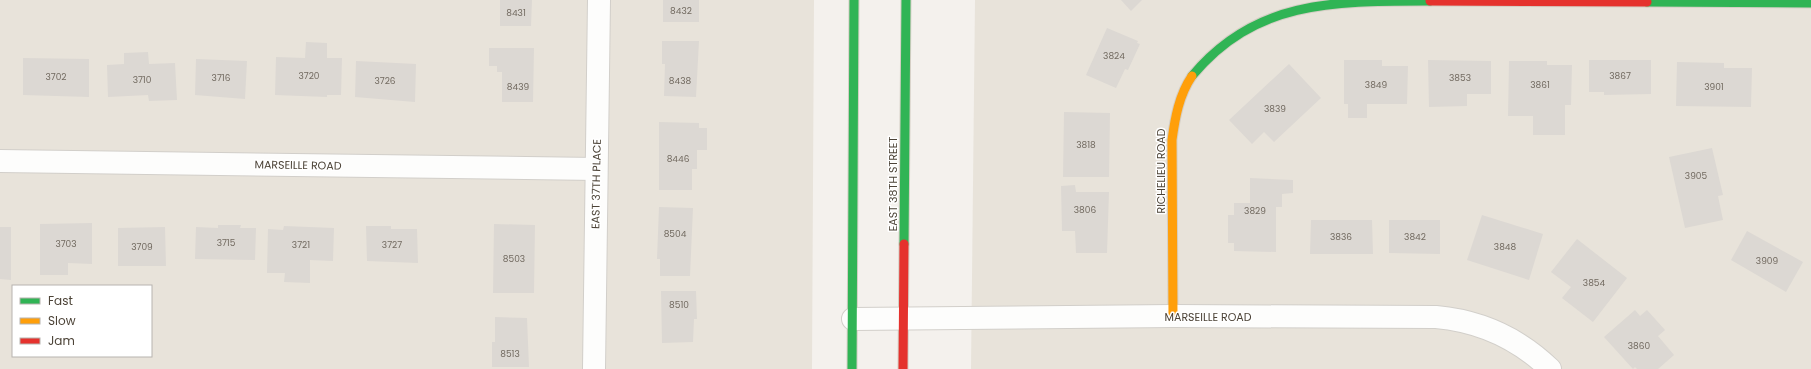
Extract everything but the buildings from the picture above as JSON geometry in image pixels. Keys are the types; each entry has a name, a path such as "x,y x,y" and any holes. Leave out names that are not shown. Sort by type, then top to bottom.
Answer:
{"street":[{"name":"EAST 37TH PLACE","path":"594,369 599,0"},
{"path":"852,369 854,0"},
{"name":"EAST 38TH STREET","path":"903,369 906,0"},
{"name":"RICHELIEU ROAD","path":"1173,316 1172,140 1175,115 1184,91 1197,68 1222,40 1251,20 1270,11 1290,5 1321,1 1811,3"},
{"name":"MARSEILLE ROAD","path":"0,162 596,169"},
{"name":"MARSEILLE ROAD","path":"853,319 1173,316 1436,317 1463,320 1487,328 1511,339 1533,354 1550,369"}],"shaded area":[{"path":"0,0 814,0 812,369 0,369"},
{"path":"975,0 1811,0 1811,369 971,369"}],"traffic: fast":[{"path":"852,369 854,0"},
{"path":"904,244 906,0"},
{"path":"1192,76 1216,51 1242,32 1269,19 1298,10 1329,5 1361,2 1430,1"},
{"path":"1647,2 1811,3"}],"traffic: slow":[{"path":"1173,316 1172,140 1176,115 1184,91 1192,76"}],"traffic: jam":[{"path":"1430,1 1647,2"},
{"path":"903,369 904,244"}]}
